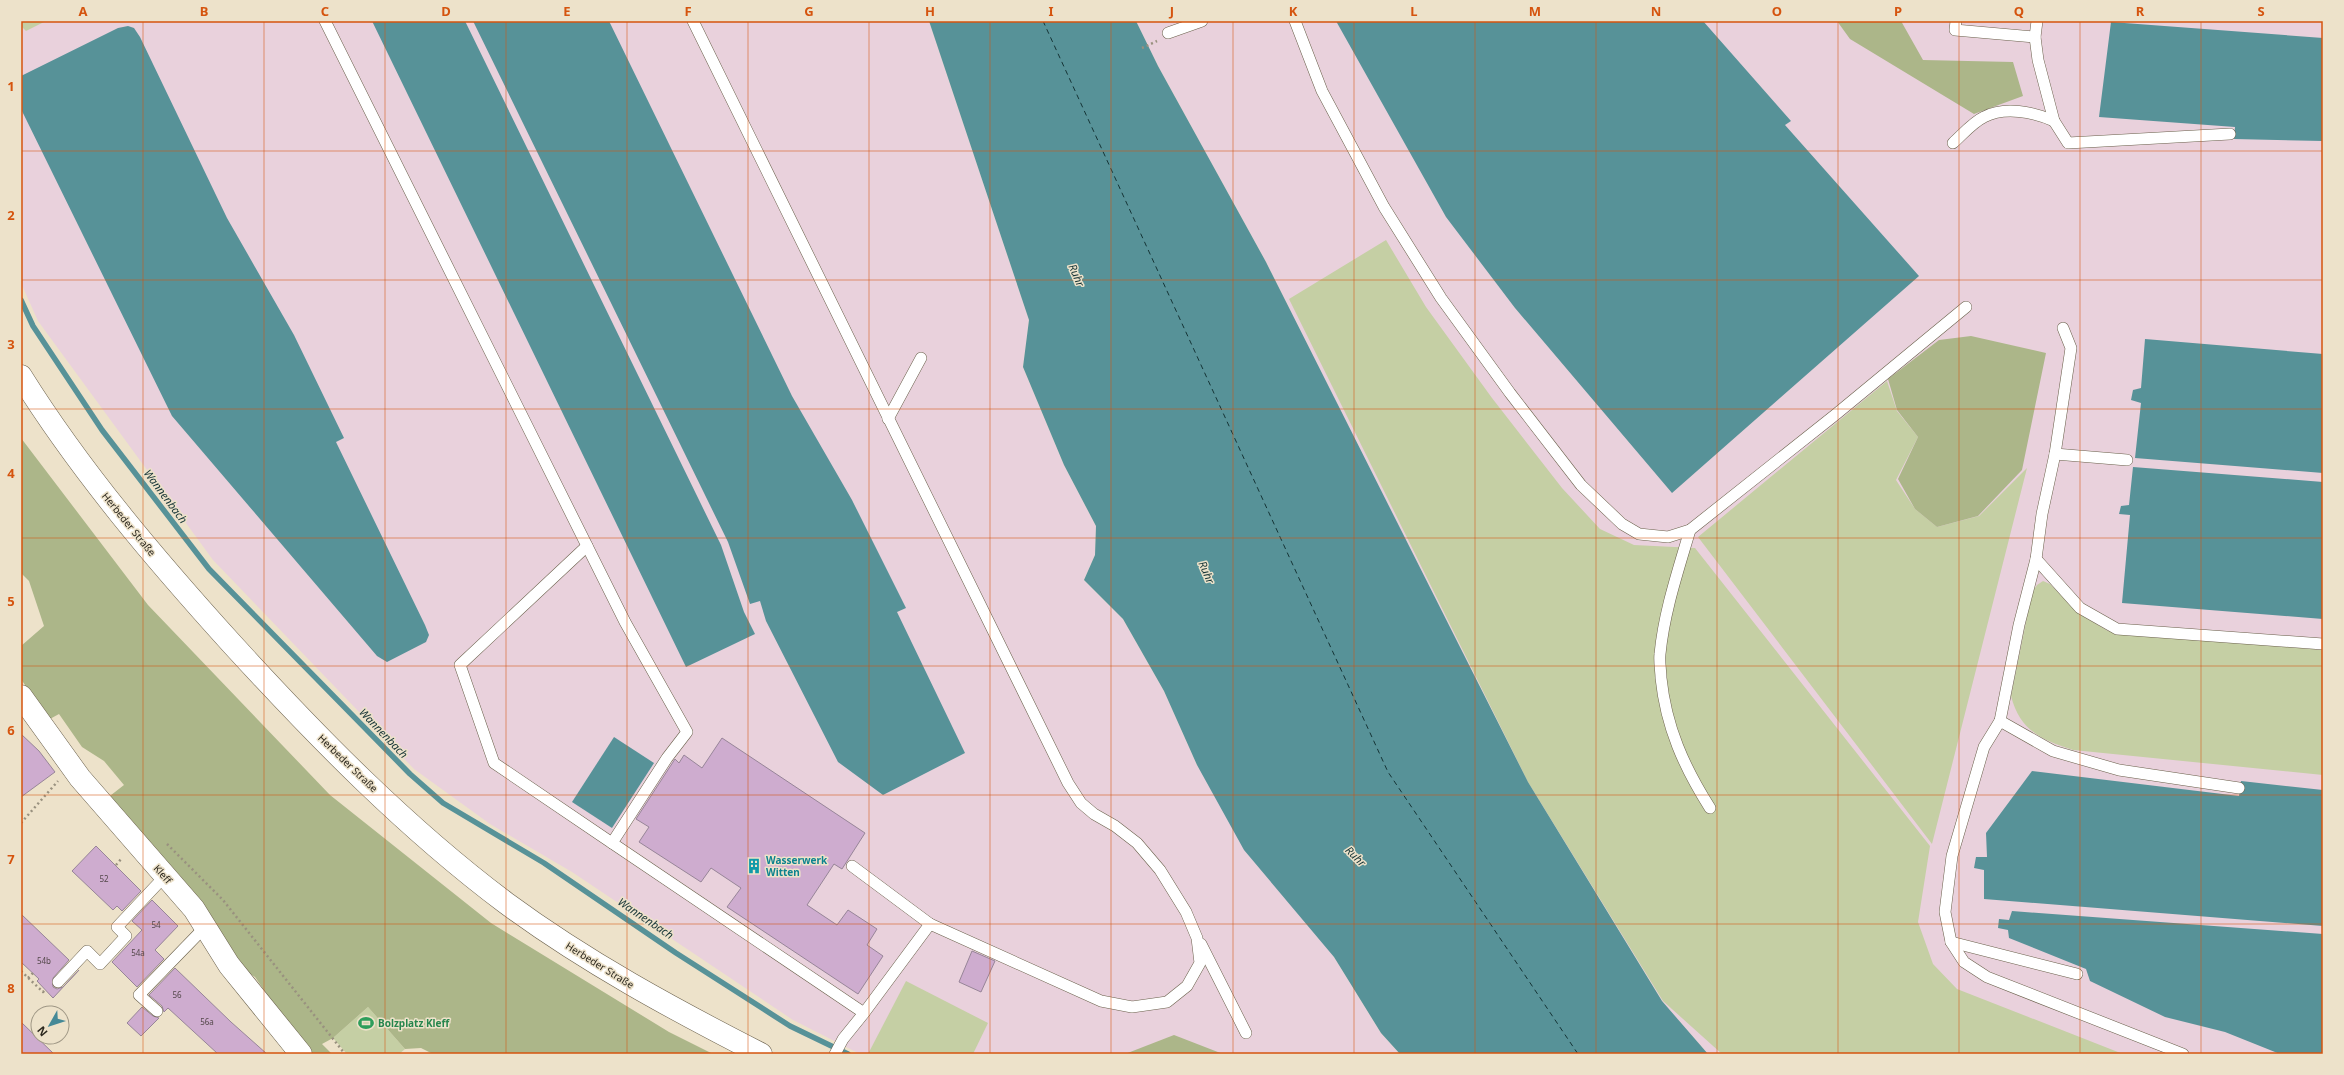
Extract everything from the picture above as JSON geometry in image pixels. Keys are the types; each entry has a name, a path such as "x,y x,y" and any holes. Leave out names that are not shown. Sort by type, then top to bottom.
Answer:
{"main road":[{"name":"Herbeder Straße","path":"21,376 57,430 110,502 190,597 298,714 418,830 506,903 553,936 669,1006 761,1054"},
{"name":"Kleff","path":"21,696 71,767 194,908 229,965 301,1054"}],"lane":[{"path":"325,21 625,622 687,732 667,758 612,843"},
{"path":"692,21 1068,783 1081,803 1094,814 1115,826 1137,843 1160,870 1186,912 1197,938 1246,1033"},
{"path":"1168,33 1202,21"},
{"path":"1295,21 1322,91 1384,207 1441,298 1519,405 1581,485 1605,510 1622,524 1639,534 1668,537 1690,530 1835,415 1966,307"},
{"path":"1956,21 1956,30 2035,37"},
{"path":"2037,21 2035,37 2038,60 2054,121 2068,143 2230,134"},
{"path":"1953,143 1982,117 1996,112 2026,112 2054,121"},
{"path":"2063,328 2071,348 2055,454 2042,514 2036,559 2019,625 2000,721 1984,747 1952,856 1946,912 1952,942 1964,962 1987,977 2183,1054"},
{"path":"888,419 921,358"},
{"path":"2055,454 2127,460"},
{"path":"1690,530 1665,617 1659,656 1664,705 1677,746 1692,780 1710,808"},
{"path":"588,546 460,665 494,763 864,1013"},
{"path":"2036,559 2080,608 2117,629 2323,644"},
{"path":"2000,721 2053,751 2119,770 2239,788"},
{"path":"852,866 930,924 1101,1002 1132,1007 1167,1002 1187,986 1200,963 1197,938"},
{"path":"58,982 87,951 100,964 126,936 117,927 165,876"},
{"path":"835,1054 843,1038 864,1013 930,924"},
{"path":"156,1011 139,995 206,926"},
{"path":"1952,942 2077,974"}],"path":[{"path":"21,823 71,767"},
{"path":"162,840 223,900 345,1054"},
{"path":"21,971 43,992 55,980 58,982"},
{"path":"28,978 33,973"}],"shaded area":[{"path":"21,21 929,21 1029,320 1023,367 1064,465 1096,526 1095,555 1084,580 1123,619 1164,691 1197,765 1334,957 1381,1033 1400,1054 860,1054 793,1020 572,872 490,824 414,769 213,560 38,321 21,283"},
{"path":"1136,21 2323,21 2323,1054 1708,1054 1662,1001 1528,782 1266,262 1158,66"}],"green space":[{"path":"21,21 46,21 26,31 21,26"},
{"path":"1837,21 1901,21 1923,60 2013,62 2023,96 1974,114 1850,39"},
{"path":"1386,240 1426,307 1492,398 1562,488 1600,529 1634,545 1695,548 1930,846 1918,922 1933,964 1957,989 2123,1054 1722,1054 1663,1001 1528,782 1289,299"},
{"path":"1971,336 2046,353 2022,470 1978,516 1937,527 1915,509 1898,479 1918,437 1897,410 1888,379 1939,340"},
{"path":"1887,381 1897,411 1918,437 1896,480 1915,509 1937,527 1979,516 2027,468 1932,844 1698,537"},
{"path":"21,438 148,605 330,795 491,923 669,1032 713,1054 433,1054 421,1048 405,1049 368,1007 333,1038 322,1044 332,1054 308,1054 255,977 238,966 106,799 124,785 104,761 82,747 59,714 48,720 21,679 21,646 44,626 29,581 21,573"},
{"path":"2043,581 2050,584 2078,613 2108,631 2323,650 2323,775 2073,750 2042,738 2026,726 2020,718 2011,696 2032,592 2037,585"},
{"path":"906,981 988,1023 973,1054 868,1054"},
{"name":"Bolzplatz Kleff","path":"368,1007 405,1049 399,1054 347,1054 333,1038"},
{"path":"1174,1035 1223,1054 1125,1054"}],"water":[{"path":"372,21 465,21 721,545 744,612 755,634 686,667"},
{"path":"473,21 609,21 792,396 852,500 906,608 897,612 965,753 883,795 838,762 766,621 760,601 750,604 728,542"},
{"name":"Ruhr","path":"929,21 1136,21 1158,66 1266,262 1528,782 1662,1001 1708,1054 1400,1054 1381,1033 1334,957 1244,850 1197,765 1164,691 1123,619 1084,580 1095,555 1096,526 1064,465 1023,367 1029,320"},
{"path":"1336,21 1703,21 1791,121 1785,125 1919,276 1672,493 1515,308 1446,217"},
{"path":"2111,22 2323,38 2323,141 2234,139 2235,127 2099,117"},
{"path":"128,26 134,28 140,37 227,218 294,335 344,438 336,442 425,625 429,635 426,642 387,662 377,656 172,416 21,109 21,76 118,28"},
{"path":"2145,339 2323,354 2323,473 2135,458 2141,403 2131,400 2133,390 2141,388"},
{"path":"2133,467 2323,482 2323,619 2122,603 2130,515 2119,514 2121,506 2129,505"},
{"path":"614,737 654,763 612,828 572,802"},
{"path":"2032,771 2239,796 2241,781 2323,790 2323,926 1984,899 1984,870 1974,868 1976,857 1987,857 1986,833"},
{"path":"2012,911 2323,934 2323,1054 2280,1054 2225,1032 2165,1017 2090,981 2086,969 2009,938 2008,930 1998,928 1999,919 2009,920"}],"building":[{"path":"21,734 39,751 55,772 21,797"},
{"name":"Wasserwerk Witten","path":"722,738 865,833 842,869 834,864 807,905 837,925 848,910 877,929 867,945 883,956 858,994 727,907 741,888 711,868 701,882 639,842 649,827 636,819 675,759 679,763 684,755 702,768"},
{"path":"96,846 141,891 122,911 117,906 113,910 72,871"},
{"path":"152,900 178,926 155,950 164,959 137,987 112,962 142,930 132,921"},
{"path":"21,914 69,960 53,978 53,987 57,989 63,987 79,970 53,998 37,981 39,979 21,962"},
{"path":"972,951 995,961 981,992 959,982"},
{"path":"175,968 231,1022 267,1054 218,1054 168,1008 164,1012 162,1006 149,995"},
{"path":"142,1007 153,1016 159,1018 141,1036 127,1023"},
{"path":"21,1022 30,1031 30,1045 45,1045 54,1054 21,1054"}],"waterway":[{"name":"Wannenbach","path":"21,300 33,326 102,430 209,569 410,774 443,803 544,863 676,953 790,1026 848,1054"}],"ferry route":[{"path":"1043,21 1388,772 1578,1054"}],"place":[{"name":"Wasserwerk Witten","path":"754,866"},
{"name":"Bolzplatz Kleff","path":"366,1023"}]}
